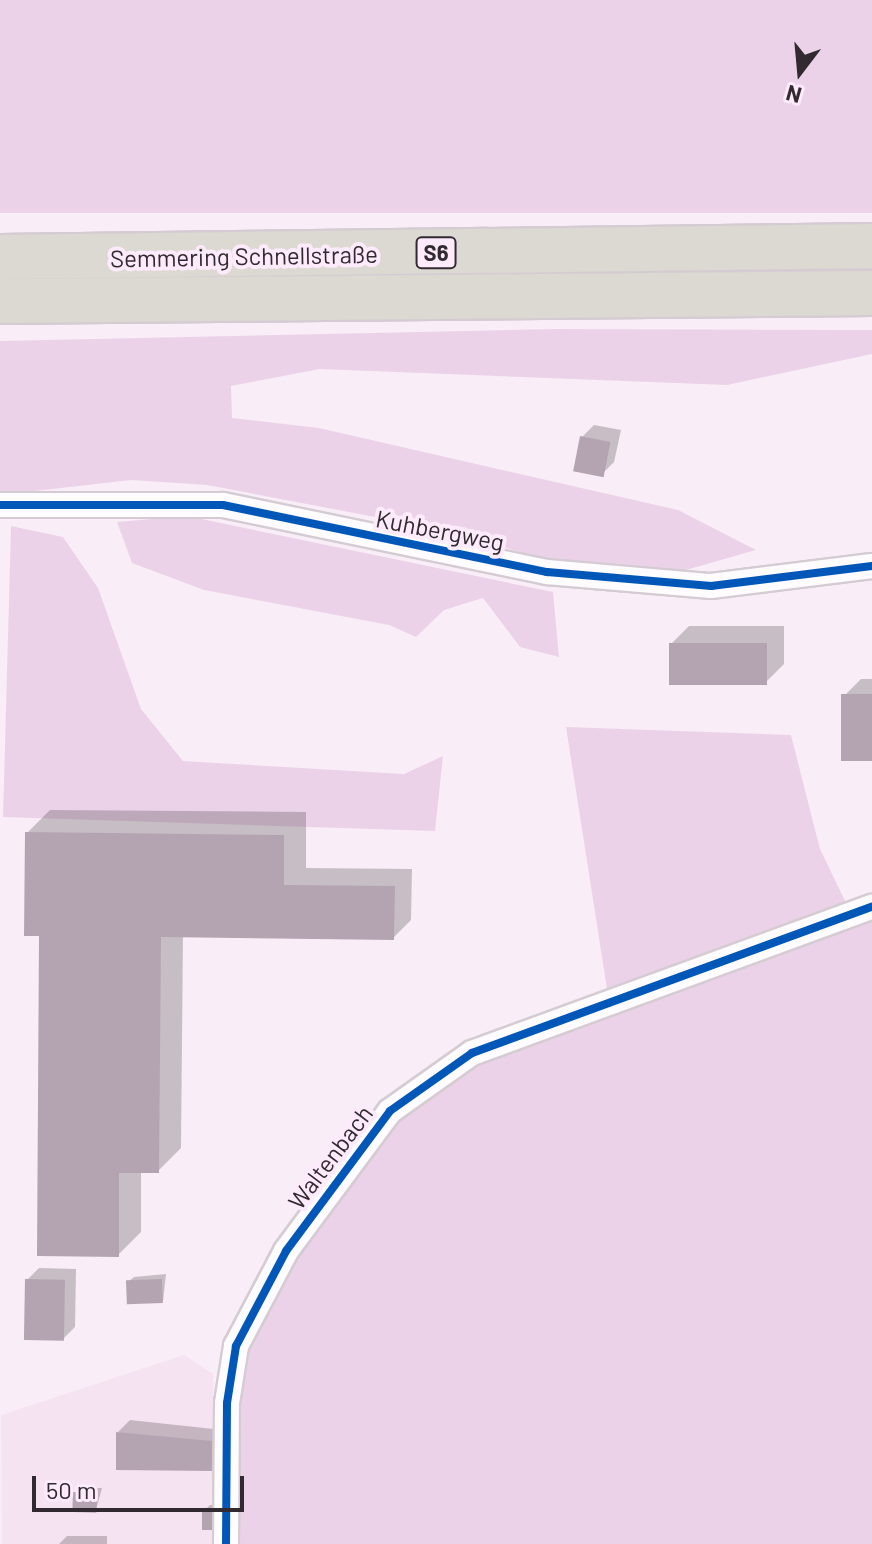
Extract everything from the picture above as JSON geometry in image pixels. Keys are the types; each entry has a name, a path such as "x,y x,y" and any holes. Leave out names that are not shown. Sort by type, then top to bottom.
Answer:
{"highway":[{"name":"Semmering Schnellstraße","path":"0,257 872,246"},
{"name":"Semmering Schnellstraße","path":"0,301 872,293"}],"street":[{"name":"Kuhbergweg","path":"0,505 223,505 547,572 711,586 872,566"},
{"name":"Waltenbach","path":"226,1544 227,1403 236,1346 286,1251 390,1111 437,1072 487,1046 872,907"}],"shaded area":[{"path":"0,0 872,0 872,213 0,213"},
{"path":"557,329 872,330 872,354 727,385 320,369 231,386 232,418 319,428 678,510 756,550 686,570 550,560 438,529 207,485 131,480 0,495 0,341"},
{"path":"187,516 553,592 559,657 520,647 483,598 444,610 416,637 389,625 204,590 132,563 117,522"},
{"path":"11,526 63,537 98,588 141,709 183,761 404,774 443,756 435,831 3,817"},
{"path":"566,727 791,735 820,849 848,907 607,989"},
{"path":"872,921 872,1544 236,1544 237,1412 247,1356 318,1220 398,1122 476,1063"},
{"path":"184,1355 213,1374 215,1544 2,1544 1,1415"}],"building":[{"path":"580,436 610,442 604,477 573,471"},
{"path":"669,643 767,643 767,685 669,685"},
{"path":"841,694 872,694 872,761 841,761"},
{"path":"25,832 284,835 284,885 395,886 394,940 161,937 159,1173 119,1173 119,1257 37,1256 39,936 24,936"},
{"path":"25,1279 65,1280 64,1341 24,1340"},
{"path":"162,1279 163,1303 127,1304 126,1280"},
{"path":"116,1432 212,1441 212,1471 116,1470"},
{"path":"73,1492 97,1493 96,1513 72,1512"},
{"path":"202,1510 213,1510 213,1530 202,1530"}],"cycle path":[{"path":"0,505 223,505 547,572 711,586 872,566"},
{"path":"226,1544 227,1403 236,1346 286,1251 390,1111 472,1053 872,907"}]}
